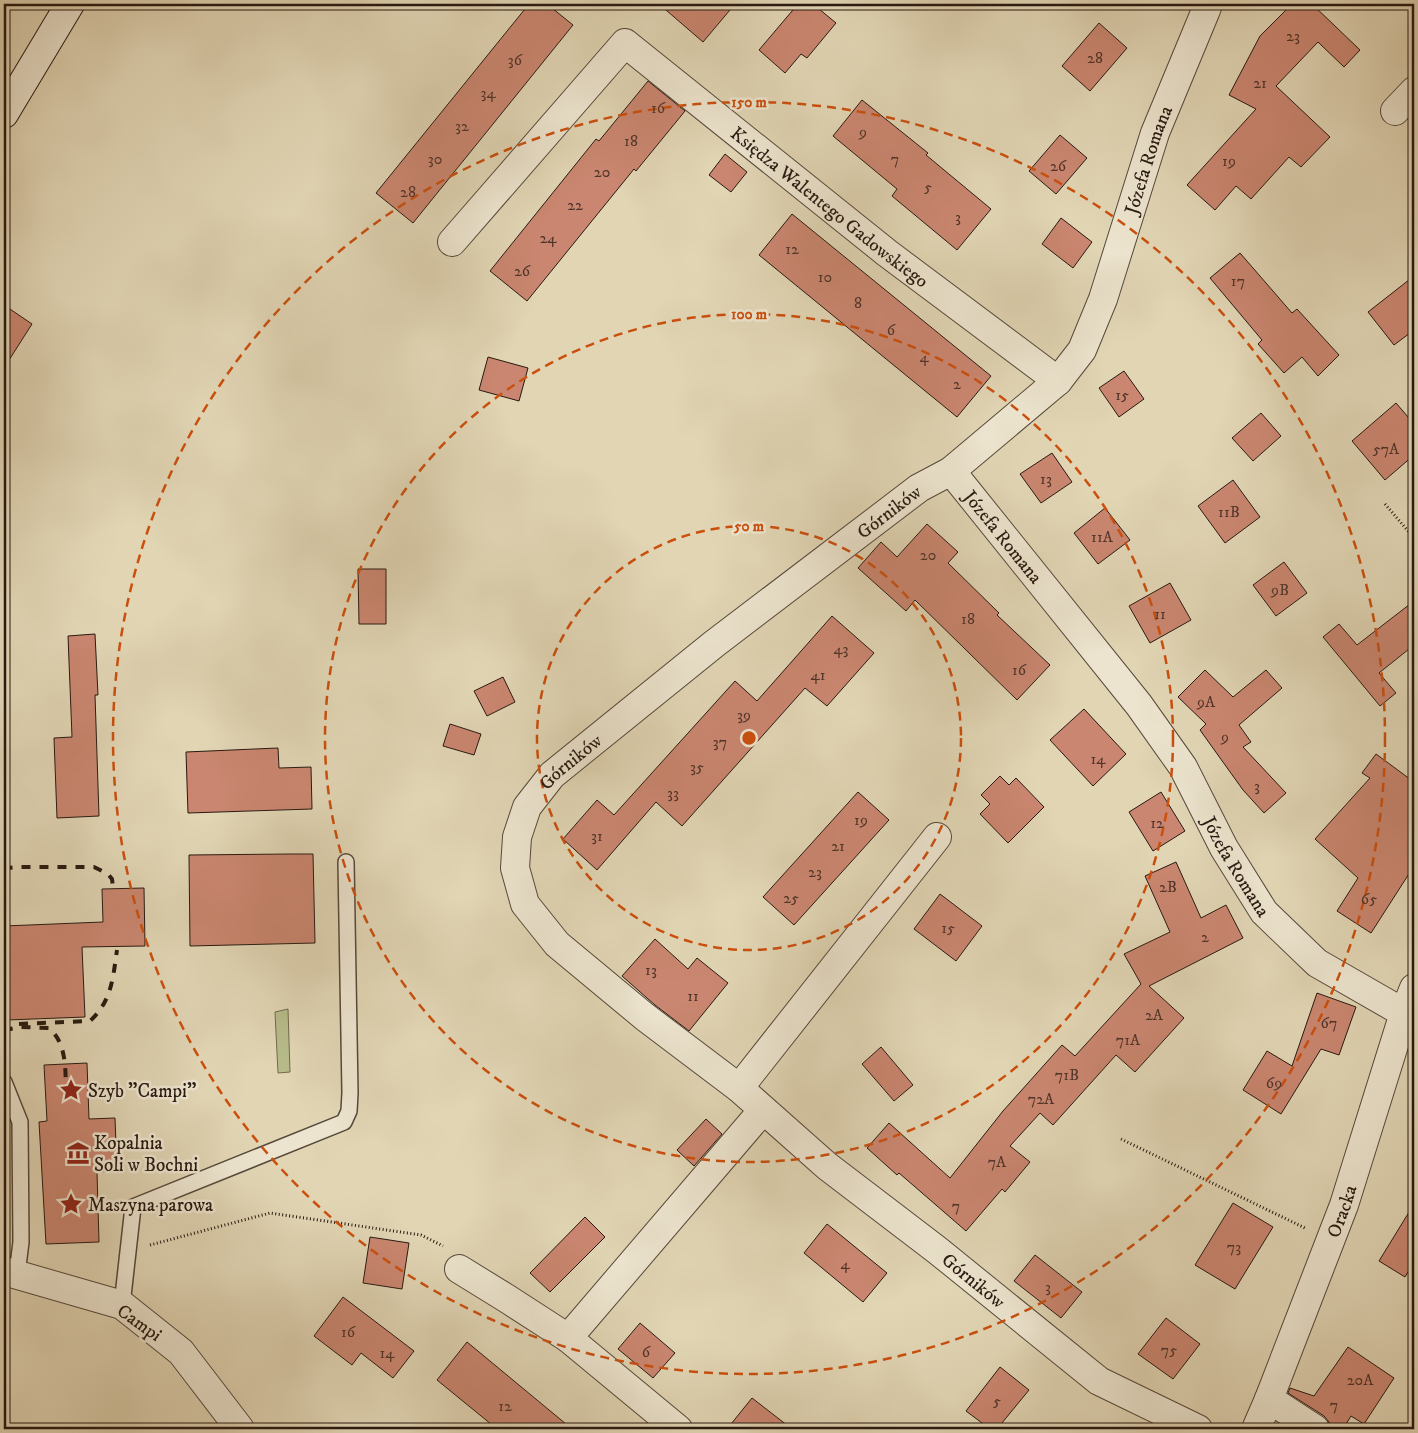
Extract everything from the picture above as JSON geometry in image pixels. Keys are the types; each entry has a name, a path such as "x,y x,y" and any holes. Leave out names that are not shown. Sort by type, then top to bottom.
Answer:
{"street":[{"path":"4,114 70,4"},
{"name":"Józefa Romana","path":"1208,4 1156,132 1103,299 1082,350 1058,381 951,471 1139,705 1183,767 1224,848 1264,912 1317,963 1404,1014"},
{"name":"Księdza Walentego Gadowskiego","path":"452,242 625,43 887,253 1058,381"},
{"path":"1395,111 1414,91"},
{"name":"Górników","path":"951,471 919,488 714,644 552,775 527,807 517,837 514,868 526,904 556,944 645,1017 738,1088 827,1166 937,1250 1099,1381 1198,1429"},
{"path":"738,1088 937,837"},
{"name":"Oracka","path":"1256,1429 1344,1205 1404,1014 1414,988"},
{"path":"568,1338 763,1110"},
{"path":"458,1269 568,1338 678,1429"},
{"name":"Campi","path":"10,1272 122,1305 181,1352 240,1429"},
{"path":"1269,1399 1315,1429"}],"lane":[{"path":"122,1305 133,1207 344,1122 349,1111 350,1093 346,862"},
{"path":"4,1082 20,1122 21,1242 10,1272"}],"path":[{"path":"1385,504 1414,538"},
{"path":"1121,1139 1309,1230 1331,1237"},
{"path":"128,1251 270,1213 421,1235 464,1256 458,1269"}],"green space":[{"path":"288,1009 290,1072 278,1073 275,1012"}],"building":[{"path":"529,4 547,4 573,25 413,223 376,193"},
{"path":"659,4 735,4 703,42"},
{"path":"798,4 813,4 836,23 807,58 801,54 785,73 759,50"},
{"path":"1292,4 1312,4 1360,50 1344,67 1318,42 1276,86 1330,137 1301,167 1289,157 1251,199 1236,186 1215,210 1187,185 1256,109 1229,95 1260,36"},
{"path":"1099,23 1127,48 1090,91 1062,66"},
{"path":"648,81 685,111 636,171 634,169 527,301 490,271 596,139 599,141"},
{"path":"862,100 928,153 926,155 991,209 957,250 892,196 897,189 833,136"},
{"path":"1060,135 1087,158 1056,194 1029,171"},
{"path":"725,154 747,172 731,192 709,175"},
{"path":"792,214 991,376 957,417 759,255"},
{"path":"1061,218 1092,242 1073,268 1042,244"},
{"path":"1240,253 1292,313 1297,309 1339,355 1318,376 1302,357 1284,373 1258,344 1262,340 1210,278"},
{"path":"1414,276 1414,330 1394,345 1368,312"},
{"path":"4,305 32,324 4,368"},
{"path":"488,357 528,368 519,401 479,390"},
{"path":"1124,371 1144,399 1119,417 1099,388"},
{"path":"1396,403 1414,424 1414,455 1385,480 1352,441"},
{"path":"1261,413 1281,436 1253,461 1232,438"},
{"path":"1052,453 1072,482 1041,503 1020,474"},
{"path":"1233,480 1260,517 1225,543 1198,506"},
{"path":"1105,508 1130,540 1098,564 1074,533"},
{"path":"927,524 958,552 948,563 999,613 997,615 1050,665 1017,700 915,600 906,611 858,568 881,542 897,557"},
{"path":"1284,562 1307,593 1276,616 1253,585"},
{"path":"358,569 386,569 386,624 359,624"},
{"path":"1170,583 1191,620 1150,643 1129,606"},
{"path":"1414,601 1414,645 1379,673 1396,693 1380,706 1323,637 1339,624 1357,645"},
{"path":"832,616 874,653 827,706 805,688 682,826 656,802 597,870 563,839 597,800 614,815 735,681 757,701"},
{"path":"95,634 98,695 95,695 99,816 57,818 54,738 72,737 68,636"},
{"path":"1205,670 1233,697 1266,670 1282,688 1239,725 1251,742 1243,747 1286,793 1264,813 1243,790 1200,730 1206,724 1178,697"},
{"path":"503,677 515,702 487,716 474,691"},
{"path":"1084,709 1126,754 1093,786 1050,740"},
{"path":"450,724 481,734 474,755 443,746"},
{"path":"278,748 279,768 311,767 312,809 188,813 186,752"},
{"path":"1376,754 1414,782 1414,866 1371,933 1337,911 1358,878 1315,839 1370,778 1362,773"},
{"path":"1000,776 1009,785 1016,778 1044,807 1008,843 980,814 990,804 981,795"},
{"path":"858,792 889,820 794,925 763,897"},
{"path":"1161,792 1185,831 1153,851 1129,812"},
{"path":"313,854 315,943 190,946 189,855"},
{"path":"1176,862 1201,918 1226,905 1243,938 1149,986 1184,1018 1135,1072 1116,1055 1053,1125 1040,1113 1010,1146 1030,1162 1005,1192 1002,1189 966,1231 867,1148 889,1123 950,1178 1003,1111 1062,1045 1075,1056 1141,984 1124,954 1170,932 1145,876"},
{"path":"144,888 145,946 82,947 85,1017 7,1020 4,926 103,922 102,889"},
{"path":"940,894 982,926 956,961 914,929"},
{"path":"655,939 688,969 697,958 728,983 689,1031 622,976"},
{"path":"1317,993 1356,1007 1339,1055 1321,1049 1281,1114 1243,1090 1267,1051 1292,1066"},
{"path":"881,1047 913,1085 894,1101 862,1064"},
{"path":"87,1063 89,1119 115,1118 117,1171 97,1172 99,1242 46,1244 39,1122 47,1121 44,1065"},
{"path":"706,1119 722,1134 694,1166 677,1150"},
{"path":"1233,1203 1273,1227 1235,1289 1195,1265"},
{"path":"1414,1204 1414,1262 1405,1277 1379,1261"},
{"path":"585,1217 605,1237 550,1292 530,1273"},
{"path":"827,1224 887,1273 863,1302 804,1253"},
{"path":"370,1237 409,1243 402,1289 363,1283"},
{"path":"1035,1255 1082,1292 1061,1318 1014,1281"},
{"path":"343,1297 414,1351 393,1378 361,1353 352,1365 314,1336"},
{"path":"1166,1318 1200,1344 1173,1379 1138,1354"},
{"path":"640,1323 675,1353 653,1378 618,1349"},
{"path":"467,1342 572,1429 497,1429 437,1380"},
{"path":"1348,1347 1394,1378 1364,1424 1351,1416 1343,1429 1331,1429 1329,1422 1324,1416 1288,1393 1290,1388 1314,1396"},
{"path":"1000,1367 1029,1390 997,1429 990,1429 966,1411"},
{"path":"752,1398 792,1429 727,1429"}],"railway":[{"path":"4,870 18,867 94,867 108,874 112,879 113,887"},
{"path":"19,1024 90,1021 107,997 117,950"},
{"path":"4,1027 10,1029 21,1027 49,1028 55,1035 60,1043 65,1062 66,1101"}],"place":[{"name":"Szyb \"Campi\"","path":"71,1090"},
{"name":"Kopalnia Soli w Bochni","path":"78,1153"},
{"name":"Maszyna parowa","path":"71,1204"}]}
